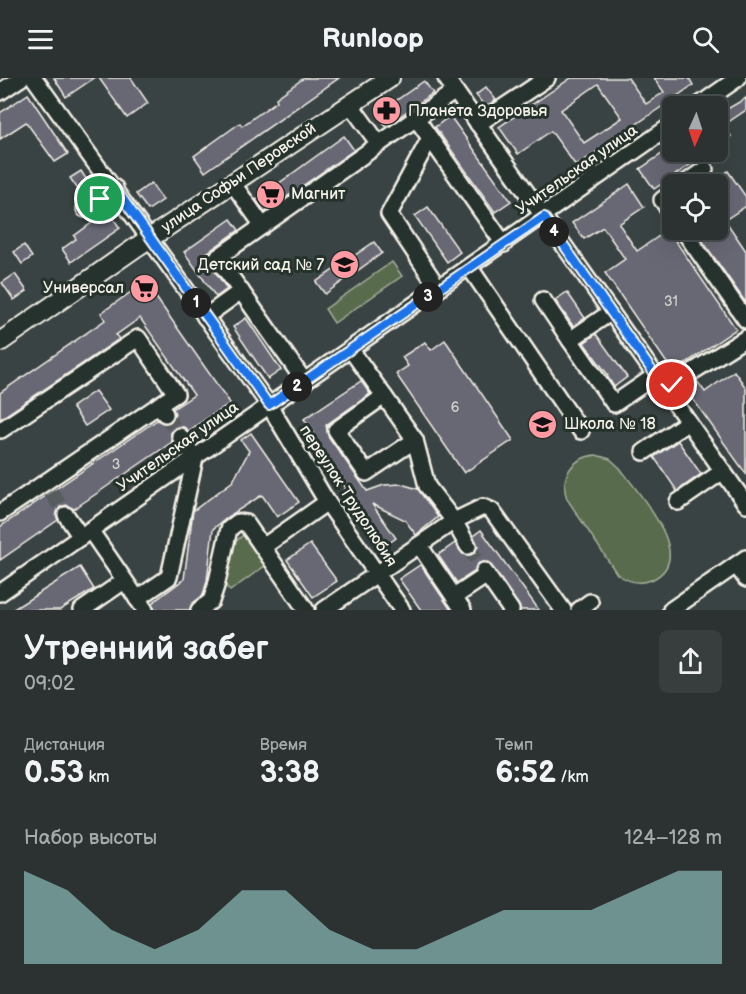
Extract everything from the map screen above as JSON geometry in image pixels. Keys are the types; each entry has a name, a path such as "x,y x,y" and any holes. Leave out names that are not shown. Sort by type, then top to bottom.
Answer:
{"main road":[{"name":"улица Софьи Перовской","path":"0,342 148,233 372,78"},
{"name":"улица Софьи Перовской","path":"0,329 148,233 233,184 390,78"}],"street":[{"path":"0,92 21,78"},
{"name":"переулок Трудолюбия","path":"34,78 148,233 269,405 327,502 402,610"},
{"path":"446,78 746,504"},
{"path":"478,124 546,78"},
{"path":"712,96 738,78"},
{"path":"305,382 217,258 455,91"},
{"path":"350,104 379,144"},
{"path":"416,118 504,244"},
{"name":"Учительская улица","path":"0,592 544,217 662,132"},
{"path":"429,138 389,214 439,289"},
{"path":"698,174 705,169"},
{"path":"233,184 262,226"},
{"path":"85,209 115,188"},
{"path":"690,240 746,320"},
{"path":"470,268 581,430"},
{"path":"205,317 241,291"},
{"path":"543,300 614,404 656,375"},
{"path":"570,340 611,312"},
{"path":"0,429 138,338 176,394 162,410 48,488 0,513"},
{"path":"665,389 746,338"},
{"path":"351,350 415,440 427,486 454,521 468,546"},
{"path":"384,396 336,430 366,473 415,440"},
{"path":"644,452 688,422"},
{"path":"66,514 86,534 141,605 169,577 195,458 180,436"},
{"path":"678,502 723,471"},
{"path":"263,547 327,502"},
{"path":"324,610 454,521 483,507 492,511 563,610"},
{"path":"199,610 211,601 229,529 238,522 246,523 306,610"},
{"path":"418,545 463,610"},
{"path":"671,610 741,562 746,579"},
{"path":"454,597 486,573 511,610"},
{"path":"82,610 124,581"}],"green space":[{"path":"392,262 402,276 334,323 325,309"},
{"path":"596,455 610,459 620,468 660,525 667,542 669,557 664,570 651,580 633,582 617,574 567,499 565,483 570,469 581,459"},
{"path":"244,534 266,565 230,591 222,581 231,546"}],"building":[{"path":"54,78 94,78 66,97"},
{"path":"99,78 131,78 148,103 127,118"},
{"path":"304,78 339,78 205,172 194,156 240,123 242,126"},
{"path":"571,78 628,78 646,104 664,92 654,78 689,78 693,85 677,96 662,96 662,106 576,166 551,131 518,154 499,127","holes":["598,84 622,118 584,143 561,110"]},
{"path":"424,81 433,93 386,126 377,114"},
{"path":"486,87 496,100 485,107 476,95"},
{"path":"28,94 68,154 55,162 26,122 0,139 0,113"},
{"path":"746,98 746,110 728,122 728,109"},
{"path":"450,116 511,201 495,212 435,127"},
{"path":"344,136 354,150 265,212 256,200"},
{"path":"662,154 662,162 694,162 676,174 662,174 662,184 654,189 640,169"},
{"path":"81,171 94,191 84,198 70,178"},
{"path":"728,171 746,197 746,206 728,218 728,174 724,174"},
{"path":"151,183 163,200 148,210 136,194"},
{"path":"629,184 644,207 619,224 637,251 662,234 662,240 675,240 736,329 673,372 605,273 625,259 603,227 584,239 572,223"},
{"path":"428,207 460,252 447,262 415,216"},
{"path":"108,211 120,228 71,262 62,249 76,239 74,236"},
{"path":"231,219 239,230 204,255 227,289 216,297 184,252"},
{"path":"728,224 746,251 746,303 702,240 728,240"},
{"path":"374,242 382,253 325,294 316,282"},
{"path":"24,245 32,257 22,264 14,252"},
{"path":"15,274 27,291 14,300 2,283"},
{"path":"141,285 148,286 230,403 188,431 184,427 175,428 171,432 172,442 74,509 66,505 60,507 56,515 58,520 0,560 0,527 157,420 165,424 171,422 175,414 173,409 194,395 140,318 116,335 119,339 0,419 0,393 105,320 101,313"},
{"path":"567,292 585,318 573,326 555,300"},
{"path":"246,318 281,370 268,379 233,327"},
{"path":"596,334 627,377 614,387 608,375 584,343"},
{"path":"445,340 513,440 464,473 396,374 408,366 402,357 425,342 431,350"},
{"path":"734,371 746,388 746,474 685,388 697,381 705,392"},
{"path":"361,381 370,394 326,425 328,436 367,491 384,485 401,484 418,489 438,517 416,535 405,520 372,504 396,538 382,548 344,490 346,488 311,435 314,433 304,419"},
{"path":"95,391 109,410 85,426 72,407"},
{"path":"251,433 299,502 277,517 262,495 232,514 213,529 207,581 203,595 189,610 155,610 152,603 184,579 193,511 233,481 249,451 241,440"},
{"path":"678,441 701,474 677,491 654,457"},
{"path":"481,530 539,610 521,610 488,562 479,563 474,572 457,583 438,555 455,543 463,554 473,554 478,546 473,536"},
{"path":"310,544 337,581 313,597 287,560"},
{"path":"420,565 451,610 421,610 399,579"},
{"path":"80,567 94,589 60,610 12,610"}],"tunnel":[{"path":"165,414 180,436"},
{"path":"51,492 66,515"},
{"path":"468,546 484,571"}],"place":[{"name":"Планета Здоровья","path":"387,111"},
{"name":"Магнит","path":"270,194"},
{"name":"Детский сад № 7","path":"345,265"},
{"name":"Универсал","path":"145,288"},
{"name":"Школа № 18","path":"543,424"}],"route":[{"path":"100,199 115,188 269,405 544,217 665,389 672,385"}]}
